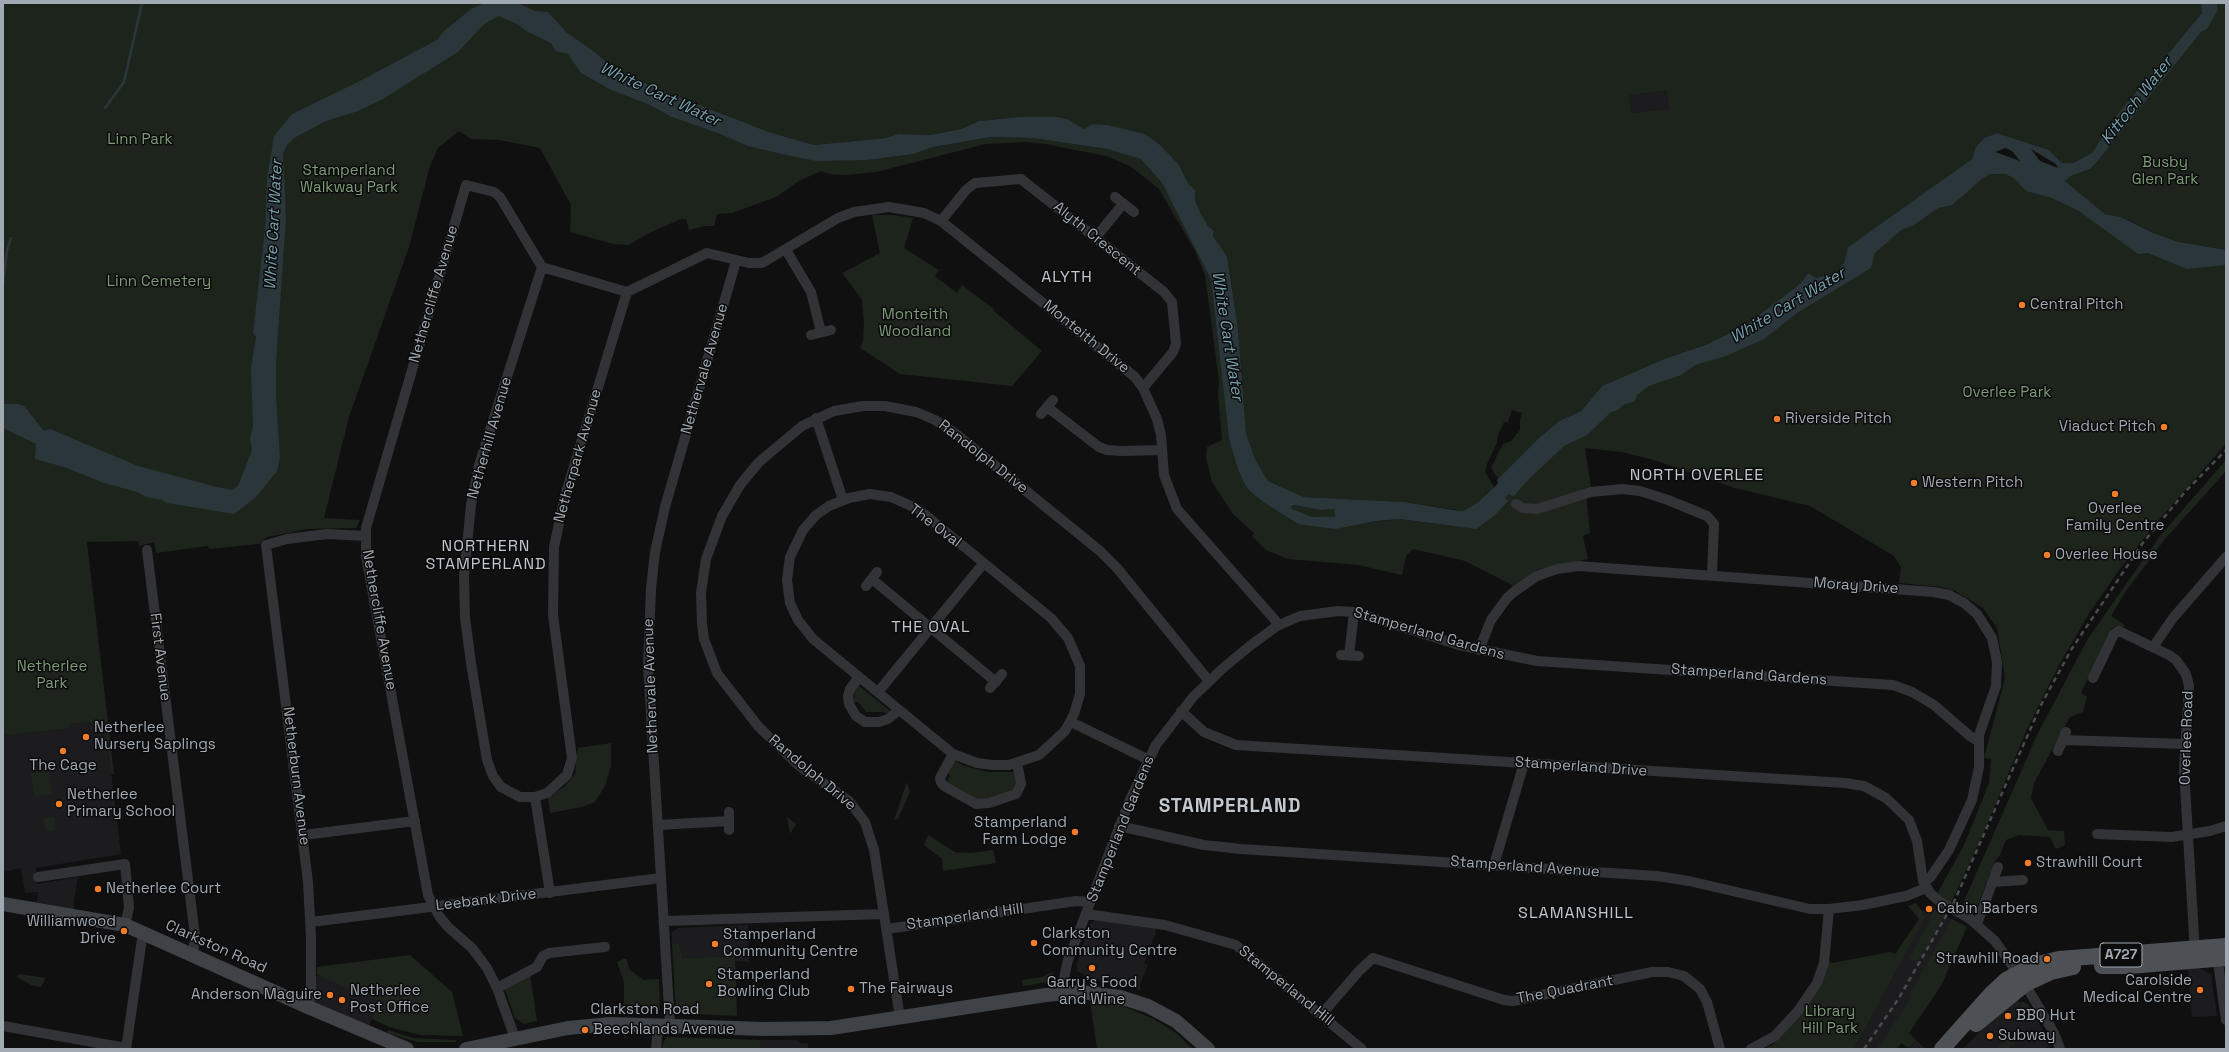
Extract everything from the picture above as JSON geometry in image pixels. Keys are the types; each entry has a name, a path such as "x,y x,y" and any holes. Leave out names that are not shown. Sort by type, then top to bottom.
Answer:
{"main road":[{"name":"Clarkston Road","path":"3,904 125,925 308,1007 407,1049"},
{"name":"A727","path":"1952,1049 2034,965 2059,959 2195,955 2221,952"},
{"name":"A727","path":"1942,1049 1991,994 2022,978"},
{"name":"Clarkston Road","path":"466,1049 515,1038 588,1026 664,1025 811,1029 900,1018 1064,993 1102,994 1142,1004 1176,1021 1208,1049"}],"street":[{"name":"Alyth Crescent","path":"941,221 966,190 975,183 1021,179 1164,292 1172,302 1176,344 1173,352 1143,388"},
{"name":"Nethercliffe Avenue","path":"515,1038 497,988 487,968 472,948 448,927 428,895 366,556 365,536 466,185 494,192 500,197 542,267"},
{"path":"1115,197 1134,212"},
{"path":"1096,237 1124,204"},
{"name":"Monteith Drive","path":"627,292 701,254 714,254 736,261 762,263 838,218 854,212 873,208 889,207 910,210 941,221 1128,370 1143,388 1157,419 1164,475 1178,509 1275,620 1278,626"},
{"path":"786,250 811,292 821,332"},
{"name":"Nethervale Avenue","path":"664,1025 664,921 648,665 649,615 656,552 665,507 736,261"},
{"path":"542,267 627,292"},
{"name":"Netherhill Avenue","path":"535,797 520,797 508,792 493,776 487,760 465,618 464,576 471,505 479,465 542,267"},
{"name":"Netherpark Avenue","path":"535,797 547,793 567,775 572,758 553,615 554,546 565,496 627,292"},
{"name":"Randolph Drive","path":"900,1018 872,840 862,818 849,801 798,765 758,726 717,673 708,652 702,624 701,593 706,559 726,509 740,485 759,462 791,434 816,418 848,408 885,406 916,412 947,427 1069,525 1112,563 1209,681"},
{"path":"1047,407 1098,447 1107,450 1124,451 1161,450"},
{"path":"816,418 843,500"},
{"path":"1516,504 1523,508 1543,508 1584,490 1634,490 1668,500 1711,519 1715,527 1712,575"},
{"name":"The Oval","path":"865,495 881,495 913,506 983,564 1050,618 1068,638 1077,656 1081,680 1080,694 1071,722 1057,741 1043,752 1017,763 985,765 953,754 859,677 805,630 798,620 788,594 787,580 790,557 802,530 819,513 843,500 865,495"},
{"name":"Netherburn Avenue","path":"308,1007 311,995 311,922 304,835 266,545 287,539 327,534 365,536"},
{"name":"First Avenue","path":"147,550 195,936 193,955"},
{"path":"2153,647 2173,618 2224,562"},
{"path":"878,692 983,564"},
{"name":"Moray Drive","path":"1479,650 1491,620 1507,598 1537,576 1557,569 1578,566 1606,566 1934,592 1949,595 1964,603 1977,614 1987,628 1996,648 1996,686 1978,741 1979,767 1972,800 1949,850 1925,885"},
{"path":"871,579 996,681"},
{"name":"Stamperland Gardens","path":"1064,993 1065,970 1119,826 1147,760 1181,711 1209,681 1251,645 1278,626 1294,618 1316,612 1338,610 1354,612 1479,650 1529,660 1555,663 1892,685 1912,692 1934,705 1970,737 1978,741"},
{"path":"1350,656 1354,612"},
{"name":"Overlee Road","path":"2093,678 2116,632 2122,632 2176,660 2186,674 2189,694 2184,744 2195,955"},
{"path":"859,677 850,688 848,696 849,704 856,716 865,722 879,722 888,719 899,710"},
{"name":"Stamperland Drive","path":"1181,711 1204,732 1236,745 1845,783 1864,786 1886,798 1909,820 1917,841 1925,885"},
{"path":"1071,722 1147,760"},
{"path":"2058,751 2065,736 2184,744"},
{"path":"953,754 940,778 941,782 944,786 976,804 1005,799 1019,792 1021,784 1017,763"},
{"path":"1494,865 1524,763"},
{"path":"535,797 550,892"},
{"path":"304,835 414,821"},
{"path":"658,825 729,821"},
{"name":"Stamperland Avenue","path":"1119,826 1204,845 1241,849 1657,876 1690,881 1810,909 1829,909 1906,896 1925,885"},
{"path":"2097,834 2188,836 2226,826"},
{"path":"38,877 126,864 129,908 125,925"},
{"path":"1973,921 1993,882 1998,867"},
{"name":"Leebank Drive","path":"311,922 661,878"},
{"path":"1993,882 2023,880"},
{"path":"1925,885 1940,902 1973,921 1995,941 2022,978 2054,1034 2060,1049"},
{"name":"Stamperland Hill","path":"887,929 1076,901 1090,902"},
{"path":"1751,1049 1775,1036 1798,1010 1817,983 1824,963 1829,909"},
{"name":"Stamperland Hill","path":"664,921 884,914"},
{"name":"Stamperland Hill","path":"1086,914 1165,925 1230,942 1239,946 1362,1049"},
{"path":"3,1026 126,1048 143,932"},
{"path":"497,988 537,967 543,956 549,953 605,947"},
{"path":"2221,952 2226,1020"},
{"name":"The Quadrant","path":"1321,1015 1363,966 1373,958 1504,1000 1513,1001 1652,972 1668,972 1684,976 1700,989 1707,1002 1720,1049"},
{"path":"656,1049 664,1025"}],"shaded area":[{"path":"1668,91 1671,109 1631,113 1628,95"},
{"name":"Netherlee Primary School","path":"101,721 105,722 121,854 36,868 37,884 78,877 74,901 74,915 36,911 38,892 25,893 21,868 3,872 3,736 69,728 69,724"},
{"path":"1928,903 1936,907 1935,910 1963,925 1938,971 1886,1049 1854,1049 1926,917 1921,914"},
{"path":"1095,920 1155,928 1156,932 1144,963 1148,965 1140,985 1141,991 1123,983 1089,978 1077,971 1076,966 1090,924"},
{"path":"748,925 749,962 736,961 735,956 683,958 679,943 672,944 672,932 678,928"},
{"path":"2199,968 2211,974 2217,1016 2192,1017 2188,969"},
{"path":"311,975 328,978 380,1001 366,1032 308,1007"},
{"path":"2017,1000 2027,1013 2033,1011 2050,1045 2045,1049 1963,1049 1993,1018"},
{"path":"760,1040 796,1040 800,1043 808,1043 808,1049 760,1049"},
{"path":"1916,1040 1926,1049 1909,1049"}],"green space":[{"path":"3,3 2201,3 2202,13 2112,121 2092,153 2073,163 2062,163 2049,150 1997,133 1984,138 1976,147 1972,159 1848,247 1844,262 1838,272 1816,278 1808,273 1801,283 1746,325 1708,344 1664,359 1602,386 1581,411 1559,421 1539,438 1498,479 1491,468 1503,444 1511,441 1520,430 1522,413 1512,410 1508,422 1504,422 1498,435 1497,443 1487,464 1485,472 1494,487 1477,503 1463,511 1405,502 1304,497 1268,481 1255,459 1246,433 1238,329 1227,256 1213,236 1214,231 1208,226 1200,212 1195,200 1195,190 1188,183 1179,165 1145,134 1109,125 1093,124 1084,130 1067,119 1058,117 1019,117 979,121 961,129 930,135 898,134 886,138 814,145 769,132 670,94 752,136 868,160 914,154 933,147 991,137 1032,138 1107,149 1142,159 1162,183 1211,280 1229,439 1245,485 1263,502 1298,524 1361,523 1400,519 1469,528 1518,472 1628,389 1818,290 1863,251 1995,162 2101,219 2226,259 2226,444 2156,523 2120,569 2090,612 2058,667 2027,729 1983,834 1951,903 1937,894 1964,845 1989,783 1991,759 1984,758 2005,678 1997,628 1983,608 1955,591 1942,587 1899,583 1901,567 1894,556 1810,506 1735,488 1657,461 1622,452 1585,448 1591,487 1586,494 1590,533 1583,536 1588,559 1537,570 1514,586 1465,561 1413,549 1406,556 1402,575 1358,565 1288,559 1266,550 1252,536 1254,533 1233,514 1212,482 1206,458 1207,447 1222,440 1218,394 1219,381 1205,275 1195,251 1159,189 1130,166 1106,156 1045,144 1025,142 986,144 876,172 845,175 829,174 821,171 799,181 776,197 732,213 717,214 714,226 705,226 689,230 686,219 681,219 647,234 629,245 613,244 570,232 571,205 540,148 499,140 471,139 459,131 438,148 430,166 409,247 349,417 324,518 360,520 356,528 308,529 267,537 259,544 209,549 208,546 156,553 154,542 139,546 138,541 87,542 114,774 111,774 105,721 69,724 70,728 3,736","holes":["1667,91 1670,109 1631,113 1629,95"]},
{"name":"Busby Glen Park","path":"2217,3 2226,3 2226,250 2179,242 2153,233 2122,217 2105,214 2065,181 2071,176 2090,169 2096,163 2201,32 2207,29 2218,10"},
{"name":"Monteith Woodland","path":"872,215 892,215 913,218 904,248 939,270 935,276 957,293 962,285 994,309 994,311 1042,351 1012,386 900,374 860,348 863,341 864,325 862,300 842,273 880,253"},
{"path":"2226,460 2226,471 2165,539 2124,594 2111,616 2126,626 2112,628 2081,693 2087,697 2083,712 2070,717 2034,783 2031,798 2048,830 2064,831 2065,845 2056,849 2050,837 2019,835 2006,840 2000,855 1995,861 1975,912 1971,914 1961,908 2037,735 2087,640 2159,537"},
{"path":"1294,505 1321,510 1334,509 1336,518 1313,517 1292,509 1291,507"},
{"path":"858,685 889,710 889,716 884,712 866,712 858,702 852,703 851,697 855,697 853,689"},
{"path":"611,743 611,766 605,786 595,802 582,807 550,813 548,797 564,787 575,774 578,748"},
{"path":"953,760 964,766 989,772 1014,772 1017,789 979,801 946,784 950,776 947,771"},
{"path":"49,771 52,794 34,796 31,773"},
{"path":"907,782 910,792 898,819 894,820"},
{"path":"54,816 56,831 47,832 43,818"},
{"path":"787,817 796,824 790,834"},
{"path":"928,835 955,852 971,853 993,850 996,863 943,871 942,859 924,845"},
{"name":"Library Hill Park","path":"1916,903 1923,912 1922,914 1926,917 1854,1049 1764,1049 1772,1045 1783,1035 1807,1007 1823,979 1830,961 1832,963 1890,952 1895,954 1919,919 1908,906"},
{"path":"1935,910 1945,915 1935,934 1917,962 1909,959"},
{"path":"1952,919 1967,927 1941,986 1909,1033 1916,1040 1909,1048 1901,1043 1897,1049 1877,1049 1912,996 1910,994"},
{"name":"Stamperland Bowling Club","path":"679,943 683,958 735,956 737,1016 676,1013 672,944"},
{"path":"410,955 452,992 463,1036 420,1035 389,1027 372,1019 379,1001 317,975 317,967"},
{"path":"626,959 630,970 644,980 659,979 660,1010 624,1012 624,982 617,962"},
{"path":"1050,973 1054,973 1048,982 1023,986 1022,980 1042,977"},
{"path":"20,974 46,978 41,987 31,985 16,976"},
{"path":"530,974 537,1021 524,1024 515,1018 504,987"},
{"path":"1090,1001 1120,1005 1154,1019 1176,1033 1193,1049 1097,1049"},
{"path":"2023,1002 2028,1004 2032,1010 2027,1013 2019,1003"},
{"path":"388,1030 413,1038 455,1040 457,1042 417,1042 387,1033"},
{"path":"2011,1035 2014,1039 2014,1043 2008,1049 1998,1049"},
{"path":"666,1037 760,1040 760,1049 661,1049"}],"water":[{"path":"485,3 517,3 535,11 548,12 566,32 593,51 617,71 658,89 769,132 814,145 886,138 898,134 930,135 961,129 979,121 1019,117 1058,117 1067,119 1084,129 1093,124 1109,125 1145,134 1160,145 1179,165 1188,183 1195,190 1195,200 1200,212 1208,226 1214,231 1213,236 1227,256 1238,329 1246,433 1255,459 1268,481 1304,497 1405,502 1463,511 1477,503 1494,487 1508,501 1495,515 1476,529 1400,519 1376,521 1335,529 1298,524 1263,502 1250,491 1245,485 1238,469 1229,439 1211,280 1162,183 1141,159 1107,149 1032,138 991,137 933,147 914,154 868,160 817,161 795,157 748,146 718,133 672,117 648,104 611,90 581,73 568,54 556,51 551,43 499,16 484,24 458,52 381,100 358,111 326,121 294,138 287,145 283,154 286,218 276,362 276,397 280,457 277,471 256,497 234,514 167,503 162,500 146,497 137,492 104,483 64,467 35,459 36,444 3,428 3,404 18,404 24,406 44,431 50,429 138,466 232,490 238,486 252,450 250,439 253,427 251,369 256,337 253,333 265,229 267,179 274,136 292,114 358,82 437,40 443,32 471,9","holes":["1294,505 1321,510 1334,509 1335,517 1313,517 1292,509 1291,507"]},
{"name":"Kittoch Water","path":"2201,3 2217,3 2218,10 2207,29 2201,32 2096,163 2090,169 2071,176 2065,181 2105,214 2121,217 2153,233 2179,242 2226,250 2226,265 2187,269 2148,253 2138,254 2079,211 2052,198 2026,191 2015,179 2006,174 1990,174 1983,178 1952,205 1938,208 1914,225 1901,230 1875,253 1871,268 1797,313 1764,339 1726,356 1695,365 1681,375 1649,386 1637,395 1635,401 1623,405 1618,410 1611,412 1587,435 1564,446 1529,479 1514,496 1510,495 1499,484 1497,480 1539,438 1559,421 1581,411 1602,386 1664,359 1708,344 1746,325 1801,283 1808,273 1816,278 1838,272 1844,262 1848,247 1972,159 1976,147 1984,138 1997,133 2049,150 2062,163 2073,163 2092,153 2112,121 2202,13","holes":["2005,148 2012,151 2020,161 1995,152","2031,149 2056,164 2058,168 2040,161"]}],"waterway":[{"path":"105,108 124,82 142,3"},
{"path":"3,283 7,250 11,238"},
{"name":"White Cart Water","path":"1486,508 1516,474"}],"railway":[{"path":"1864,1049 1899,998 1954,902 2041,705 2071,650 2142,544 2185,492 2226,450"}],"place":[{"name":"Central Pitch","path":"2022,305"},
{"name":"Riverside Pitch","path":"1777,419"},
{"name":"Viaduct Pitch","path":"2164,427"},
{"name":"Western Pitch","path":"1914,483"},
{"name":"Overlee Family Centre","path":"2115,494"},
{"name":"Overlee House","path":"2047,555"},
{"name":"Netherlee Nursery Saplings","path":"86,737"},
{"name":"The Cage","path":"63,751"},
{"name":"Netherlee Primary School","path":"59,804"},
{"name":"Stamperland Farm Lodge","path":"1075,832"},
{"name":"Strawhill Court","path":"2028,863"},
{"name":"Netherlee Court","path":"98,889"},
{"name":"Cabin Barbers","path":"1929,909"},
{"name":"Williamwood Drive","path":"124,931"},
{"name":"Clarkston Community Centre","path":"1034,943"},
{"name":"Stamperland Community Centre","path":"715,944"},
{"name":"Strawhill Road","path":"2047,959"},
{"name":"Garry's Food and Wine","path":"1092,968"},
{"name":"Stamperland Bowling Club","path":"709,984"},
{"name":"The Fairways","path":"851,989"},
{"name":"Carolside Medical Centre","path":"2200,990"},
{"name":"Anderson Maguire","path":"330,995"},
{"name":"Netherlee Post Office","path":"342,1000"},
{"name":"BBQ Hut","path":"2008,1016"},
{"name":"Beechlands Avenue","path":"585,1030"},
{"name":"Subway","path":"1990,1036"}],"district":[{"name":"ALYTH","path":"1067,278"},
{"name":"NORTH OVERLEE","path":"1697,476"},
{"name":"NORTHERN STAMPERLAND","path":"486,556"},
{"name":"THE OVAL","path":"931,628"},
{"name":"STAMPERLAND","path":"1230,807"},
{"name":"SLAMANSHILL","path":"1576,914"}],"park label":[{"name":"Linn Park","path":"140,140"},
{"name":"Stamperland Walkway Park","path":"349,180"},
{"name":"Linn Cemetery","path":"159,282"},
{"name":"Overlee Park","path":"2007,393"},
{"name":"Netherlee Park","path":"52,676"}]}
